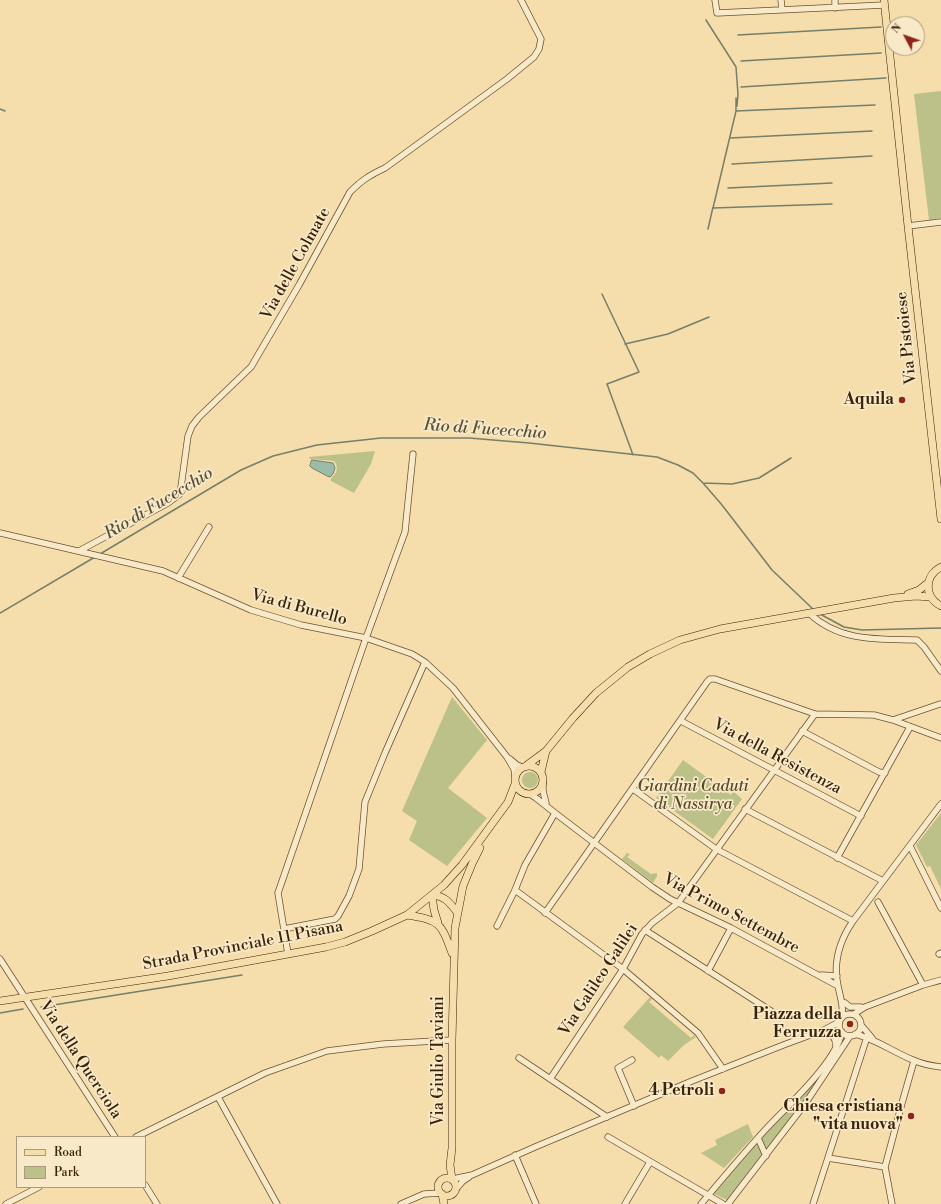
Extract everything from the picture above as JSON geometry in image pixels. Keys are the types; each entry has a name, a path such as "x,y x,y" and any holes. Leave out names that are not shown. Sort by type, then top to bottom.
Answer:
{"main road":[{"name":"Via Pistoiese","path":"884,2 941,519"},
{"path":"894,598 919,590 928,583 932,575 939,568 941,560"},
{"path":"928,583 930,597 941,606"},
{"path":"515,775 518,770 546,751 596,693 628,667 650,654 680,640 700,634 807,613 894,598 916,596 930,597"},
{"path":"508,802 520,795 535,792 540,789 543,781 541,772 546,751"},
{"path":"525,766 535,766 541,772"},
{"name":"Strada Provinciale 11 Pisana","path":"0,1001 168,976 326,947 345,942 372,931 407,915 444,885 462,865 508,802 515,784 515,775"},
{"path":"515,784 519,790 528,794"},
{"name":"Via Giulio Taviani","path":"452,1179 450,1165 452,1148 452,1040 455,928 464,886 472,864 488,830"},
{"path":"432,895 439,895 446,899 458,912"},
{"name":"Via Giulio Taviani","path":"432,895 438,923 445,934 454,957"},
{"path":"407,915 424,917 438,923"},
{"name":"Via Giulio Taviani","path":"441,1180 450,1165"},
{"path":"445,1178 452,1179 456,1183 453,1192 444,1204 438,1186 441,1180 445,1178"},
{"path":"441,1194 447,1196 453,1192"}],"street":[{"name":"Via delle Colmate","path":"79,551 168,503 180,494 188,436 192,426 199,417 251,367 299,285 350,192 368,176 385,168 507,79 534,57 539,49 541,39 521,0"},
{"path":"715,0 717,13 835,8 884,2"},
{"path":"781,0 782,10"},
{"path":"834,0 835,8"},
{"path":"908,226 941,222"},
{"path":"288,954 278,893 313,787 405,532 413,454"},
{"path":"178,578 208,527"},
{"name":"Via di Burello","path":"0,533 163,571 246,608 276,618 366,638 412,654 425,662 453,688 506,757 514,769 515,775"},
{"path":"807,613 822,624 843,634 856,637 917,640 924,647 941,671"},
{"path":"284,929 335,919 349,896 359,868 365,802 425,662"},
{"path":"545,913 707,682 712,679 815,714 874,714 941,738"},
{"path":"893,720 940,704"},
{"name":"Via Galileo Galilei","path":"550,1079 623,969 645,930 678,902 815,714"},
{"name":"Via della Resistenza","path":"681,721 861,816"},
{"path":"837,858 910,727"},
{"path":"802,731 879,772 885,773"},
{"name":"Via di Burello","path":"506,757 517,765 525,766"},
{"path":"543,781 543,798 547,806"},
{"path":"633,789 716,850 853,921"},
{"path":"528,794 547,806 594,843"},
{"path":"701,1204 734,1163 817,1075 836,1047 841,1038 841,1020 843,1010 837,976 840,946 844,936 853,921 941,804"},
{"path":"745,809 883,881"},
{"path":"497,926 515,890 525,865 554,813"},
{"name":"Via Primo Settembre","path":"594,843 654,888 678,902 820,975 838,986"},
{"path":"910,846 941,908"},
{"path":"515,890 623,969 698,1033 723,1069"},
{"path":"878,902 923,985"},
{"path":"708,971 731,928"},
{"path":"645,930 770,1011"},
{"name":"Via della Querciola","path":"0,959 114,1136"},
{"name":"Via Primo Settembre","path":"820,975 837,976"},
{"path":"453,1192 463,1181 472,1175 515,1156 723,1069 824,1030 865,1007 923,985 941,980"},
{"path":"840,993 852,1014 859,1018"},
{"path":"845,1003 855,1008 865,1007"},
{"path":"865,1007 859,1018 861,1025 874,1040"},
{"path":"728,1204 766,1156 853,1035 858,1032 861,1025"},
{"path":"824,1030 841,1031 866,1037 914,1061 941,1067"},
{"path":"824,1030 835,1038 836,1047"},
{"path":"813,1204 866,1037"},
{"path":"138,1136 265,1073 327,1051 383,1044 452,1040"},
{"path":"519,1058 607,1117"},
{"path":"632,1060 618,1068 634,1106"},
{"path":"892,1204 885,1167 914,1061"},
{"path":"218,1097 277,1204"},
{"path":"608,1137 723,1204"},
{"path":"758,1138 766,1156"},
{"path":"515,1156 536,1204"},
{"path":"828,1158 885,1167"},
{"path":"625,1204 650,1162"},
{"path":"452,1179 472,1175"},
{"path":"146,1187 156,1204"},
{"path":"6,1204 37,1188"},
{"path":"401,1204 424,1194 441,1194"}],"green space":[{"path":"941,91 941,218 929,220 914,94"},
{"path":"375,451 371,464 354,493 331,481 331,478 337,470 334,461 310,459 309,457"},
{"path":"452,697 487,740 448,788 487,818 447,866 409,840 417,821 402,811"},
{"name":"Giardini Caduti di Nassirya","path":"683,760 731,795 733,791 742,799 713,839 656,798"},
{"path":"530,772 536,774 538,780 536,786 530,788 524,786 522,780 524,774"},
{"path":"941,813 941,889 930,866 927,867 916,845"},
{"path":"627,853 630,854 627,857 651,874 657,873 653,883 622,859"},
{"path":"650,997 652,999 649,1002 691,1038 694,1035 696,1037 684,1045 668,1061 661,1055 659,1058 623,1027"},
{"path":"817,1078 819,1079 767,1149 761,1137"},
{"path":"748,1124 753,1137 724,1168 701,1153 717,1145 715,1140"},
{"path":"756,1143 762,1154 727,1200 712,1193"}],"shaded area":[{"path":"312,460 333,463 335,468 333,474 330,477 312,468 310,466"}],"waterway":[{"path":"706,20 736,67 738,94 737,106"},
{"path":"738,35 881,27"},
{"path":"741,61 881,53"},
{"path":"741,87 886,78"},
{"path":"736,98 736,111 713,208 832,204"},
{"path":"736,111 875,105"},
{"path":"0,109 5,111"},
{"path":"730,138 872,131"},
{"path":"732,164 872,156"},
{"path":"728,188 832,183"},
{"path":"708,229 713,207"},
{"path":"602,294 639,372 607,384 633,455"},
{"path":"625,344 668,334 709,317"},
{"name":"Rio di Fucecchio","path":"100,554 241,470 273,456 317,445 381,438 469,438 657,457 678,465 693,473 703,483 722,505 772,570 814,610"},
{"path":"703,483 732,484 759,478 791,458"},
{"name":"Rio di Fucecchio","path":"0,613 95,557"},
{"name":"Rio di Fucecchio","path":"820,614 844,627 862,630 941,628"},
{"path":"41,1007 242,975"},
{"path":"0,1013 23,1009"}],"place":[{"name":"Aquila","path":"902,400"},
{"name":"Piazza della Ferruzza","path":"850,1024"},
{"name":"4 Petroli","path":"722,1091"},
{"name":"Chiesa cristiana \"vita nuova\"","path":"911,1116"}]}
